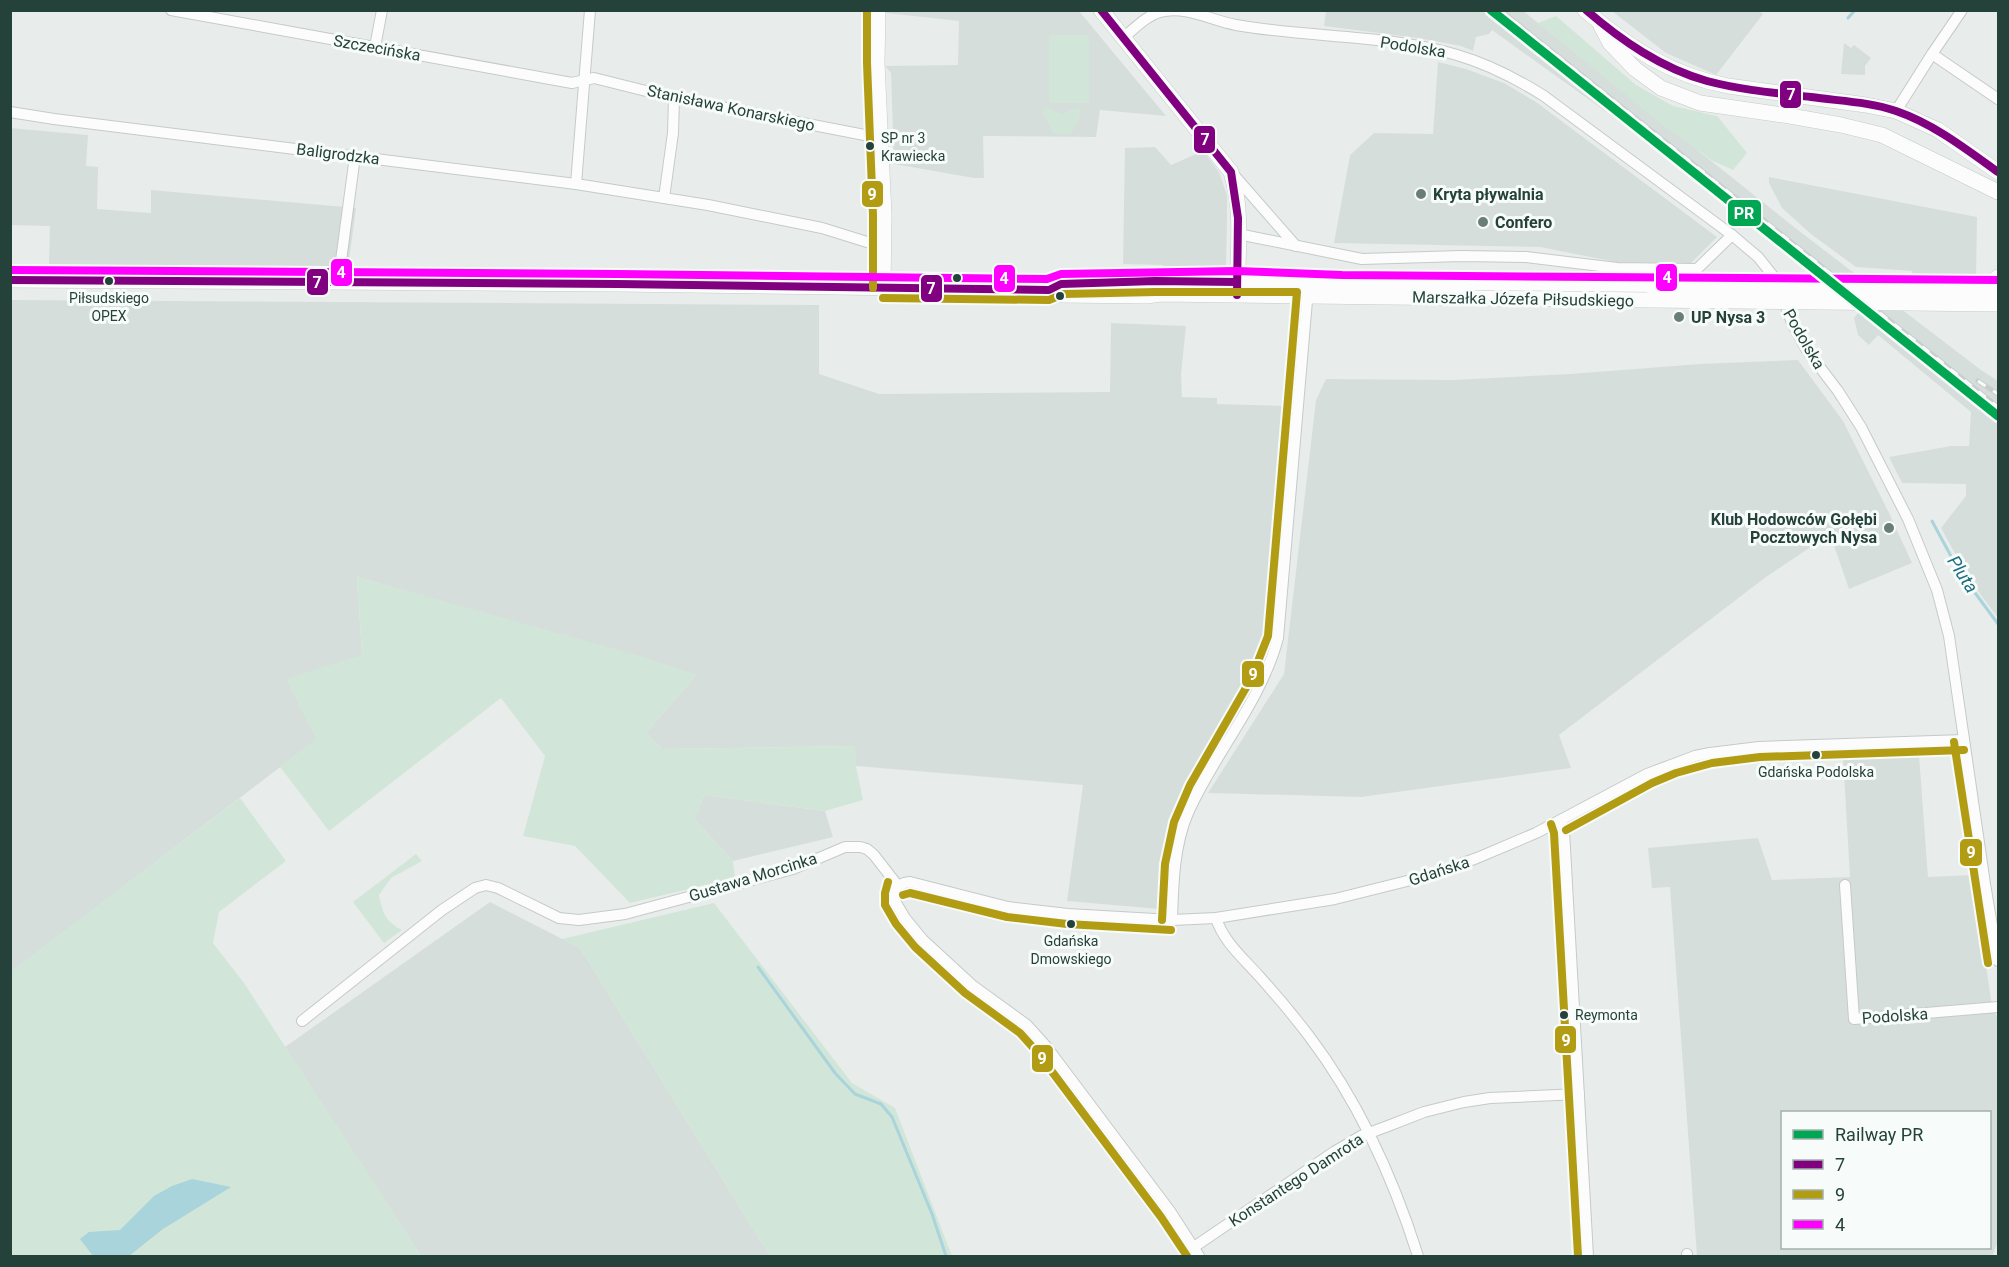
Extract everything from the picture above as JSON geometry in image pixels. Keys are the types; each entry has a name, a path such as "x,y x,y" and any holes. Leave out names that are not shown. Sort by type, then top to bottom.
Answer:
{"main road":[{"path":"878,10 877,63 883,288"},
{"path":"1101,10 1231,172 1235,185 1238,234 1237,288"},
{"path":"1585,10 1646,56 1671,70 1707,82 1896,111 1938,130 1998,172"},
{"path":"1600,23 1610,43 1635,69 1661,88 1700,103 1790,116 1882,135 1998,192"},
{"path":"1991,290 1998,277"},
{"name":"Marszałka Józefa Piłsudskiego","path":"10,280 1049,290 1061,295 1147,297 1237,288 1998,303"},
{"name":"Marszałka Józefa Piłsudskiego","path":"1472,292 1991,290"}],"street":[{"name":"Szczecińska","path":"171,10 572,83 583,81"},
{"path":"375,47 382,10"},
{"path":"576,184 590,10"},
{"path":"1896,111 1962,10"},
{"name":"Podolska","path":"1123,38 1155,15 1162,12 1182,12 1233,25 1401,44 1458,55 1493,68 1544,96 1758,257 1774,277 1797,333 1806,348 1849,408 1908,519 1938,592 1948,632 1998,961"},
{"path":"1932,54 1998,99"},
{"name":"Stanisława Konarskiego","path":"583,81 594,78 674,98 880,138"},
{"path":"664,198 674,133 674,98"},
{"name":"Baligrodzka","path":"10,112 576,184 822,228 883,247"},
{"path":"338,282 355,156"},
{"path":"1231,172 1296,246"},
{"name":"Marszałka Józefa Piłsudskiego","path":"1238,234 1362,259 1526,257 1617,268 1697,268 1731,235"},
{"path":"1172,920 1179,848 1188,812 1261,685 1272,661 1278,638 1308,289"},
{"name":"Gdańska","path":"898,886 909,882 1008,907 1068,914 1172,920 1216,918 1335,899 1427,876 1477,858 1561,820 1647,774 1673,763 1710,753 1759,747 1964,740"},
{"path":"1561,820 1564,831 1588,1257"},
{"name":"Gustawa Morcinka","path":"303,1021 474,888 486,885 498,888 559,918 579,920 625,914 793,869 845,847 860,847 874,855 898,886 895,901 922,940 972,985 1027,1025 1046,1046 1132,1159 1197,1252"},
{"name":"Podolska","path":"1845,885 1854,1019 1998,1007"},
{"path":"1216,918 1224,936 1310,1037 1344,1088 1370,1133 1390,1175 1419,1257"},
{"name":"Konstantego Damrota","path":"1197,1252 1334,1152 1370,1133 1424,1112 1464,1102 1490,1098 1579,1094"}],"shaded area":[{"path":"886,11 1079,11 1166,116 1100,110 1096,137 983,136 984,178 894,164 891,73 885,66 958,65 959,21 886,13"},
{"path":"1326,11 1523,11 1794,227 1998,381 1998,618 1969,579 1941,528 1966,496 1966,484 1902,483 1889,457 1951,446 1969,446 1971,412 1878,335 1869,345 1858,335 1854,318 1860,311 1637,134 1492,30 1489,34 1476,37 1473,51 1461,46 1418,38 1324,26"},
{"path":"1612,11 1759,11 1763,14 1716,75 1666,53"},
{"path":"1844,43 1851,48 1854,45 1871,58 1865,66 1865,75 1841,74"},
{"path":"1438,62 1466,69 1504,83 1536,102 1717,237 1691,263 1616,262 1540,247 1334,243 1350,155 1374,133 1433,134"},
{"path":"10,128 88,135 86,166 98,167 97,209 151,213 151,190 356,208 348,268 49,264 50,226 11,225"},
{"path":"1155,147 1171,165 1203,151 1219,172 1227,195 1227,221 1226,265 1218,273 1166,270 1163,265 1123,264 1125,148"},
{"path":"1769,177 1977,217 1976,278 1913,276 1912,271 1856,267 1811,234 1782,208 1769,183"},
{"path":"11,300 819,305 819,374 879,394 1110,392 1111,323 1186,326 1181,374 1182,397 1217,398 1217,404 1285,406 1261,652 1182,793 1171,823 1159,909 1067,901 1083,785 856,766 854,746 662,749 646,733 696,675 357,577 362,655 317,739 11,972"},
{"path":"1798,360 1843,421 1912,563 1849,589 1830,534 1766,577 1559,735 1571,768 1361,797 1208,793 1284,674 1316,400 1326,379 1453,380"},
{"path":"1919,755 1928,877 1973,875 1991,1000 1998,1020 1998,1242 1992,1256 1697,1256 1670,887 1652,888 1648,848 1758,838 1772,880 1850,877 1843,757"},
{"path":"704,795 825,811 833,837 733,861 694,819"},
{"path":"490,902 580,948 770,1256 421,1256 285,1047"}],"green space":[{"path":"1556,16 1636,85 1673,106 1717,116 1747,153 1733,170 1713,161 1664,126 1538,23"},
{"path":"1049,35 1089,35 1089,103 1049,103"},
{"path":"1047,108 1062,114 1080,109 1079,119 1070,134 1053,133 1043,113"},
{"path":"357,577 643,657 696,675 646,733 662,749 855,746 856,766 863,800 825,811 704,795 694,819 733,861 735,878 630,903 575,846 523,836 545,756 501,698 329,831 280,767 316,739 286,679 362,655"},
{"path":"240,798 286,861 219,912 213,943 244,983 421,1256 11,1256 10,972"},
{"path":"416,854 422,861 391,878 379,895 386,916 392,924 402,930 384,943 353,902"},
{"path":"714,903 852,1083 895,1108 952,1256 770,1256 580,948 562,939"}],"water":[{"path":"192,1179 231,1187 163,1229 129,1256 93,1256 80,1239 89,1232 120,1230 154,1196"}],"waterway":[{"name":"Pluta","path":"1848,18 1855,10"},
{"name":"Pluta","path":"1932,521 1959,571 1998,624"},
{"path":"758,967 835,1073 855,1094 881,1104 892,1117 932,1214 946,1256"}],"railway":[{"path":"1500,10 1998,407"},
{"path":"1978,381 1998,394"}],"rail line":[{"name":"PR","path":"1491,10 1998,416"}],"transit line":[{"name":"9","path":"867,10 873,288"},
{"name":"7","path":"1101,10 1231,172 1238,218 1237,295"},
{"name":"7","path":"1586,10 1643,52 1674,69 1707,81 1733,87 1865,104 1896,111 1937,130 1998,172"},
{"name":"4","path":"10,270 1047,279 1061,274 1237,271 1342,275 1998,280"},
{"name":"7","path":"10,280 618,284 1049,290 1061,284 1155,281 1237,282"},
{"name":"9","path":"883,298 1049,300 1064,294 1297,292 1268,636 1251,679 1190,785 1174,822 1165,864 1162,920"},
{"name":"9","path":"1954,742 1988,963"},
{"name":"9","path":"1566,830 1652,783 1676,773 1712,763 1760,757 1964,750"},
{"name":"9","path":"1551,824 1554,833 1578,1256"},
{"name":"9","path":"888,882 885,905 896,924 915,947 965,993 1020,1033 1038,1053 1161,1217 1187,1256"},
{"name":"9","path":"903,895 910,893 1007,917 1067,924 1171,930"}],"place":[{"name":"SP nr 3 Krawiecka","path":"870,146"},
{"name":"Kryta pływalnia","path":"1421,194"},
{"name":"Confero","path":"1483,222"},
{"name":"Piłsudskiego OPEX","path":"109,281"},
{"name":"UP Nysa 3","path":"1679,317"},
{"name":"Klub Hodowców Gołębi Pocztowych Nysa","path":"1889,528"},
{"name":"Gdańska Podolska","path":"1816,755"},
{"name":"Gdańska Dmowskiego","path":"1071,924"},
{"name":"Reymonta","path":"1564,1015"}]}
